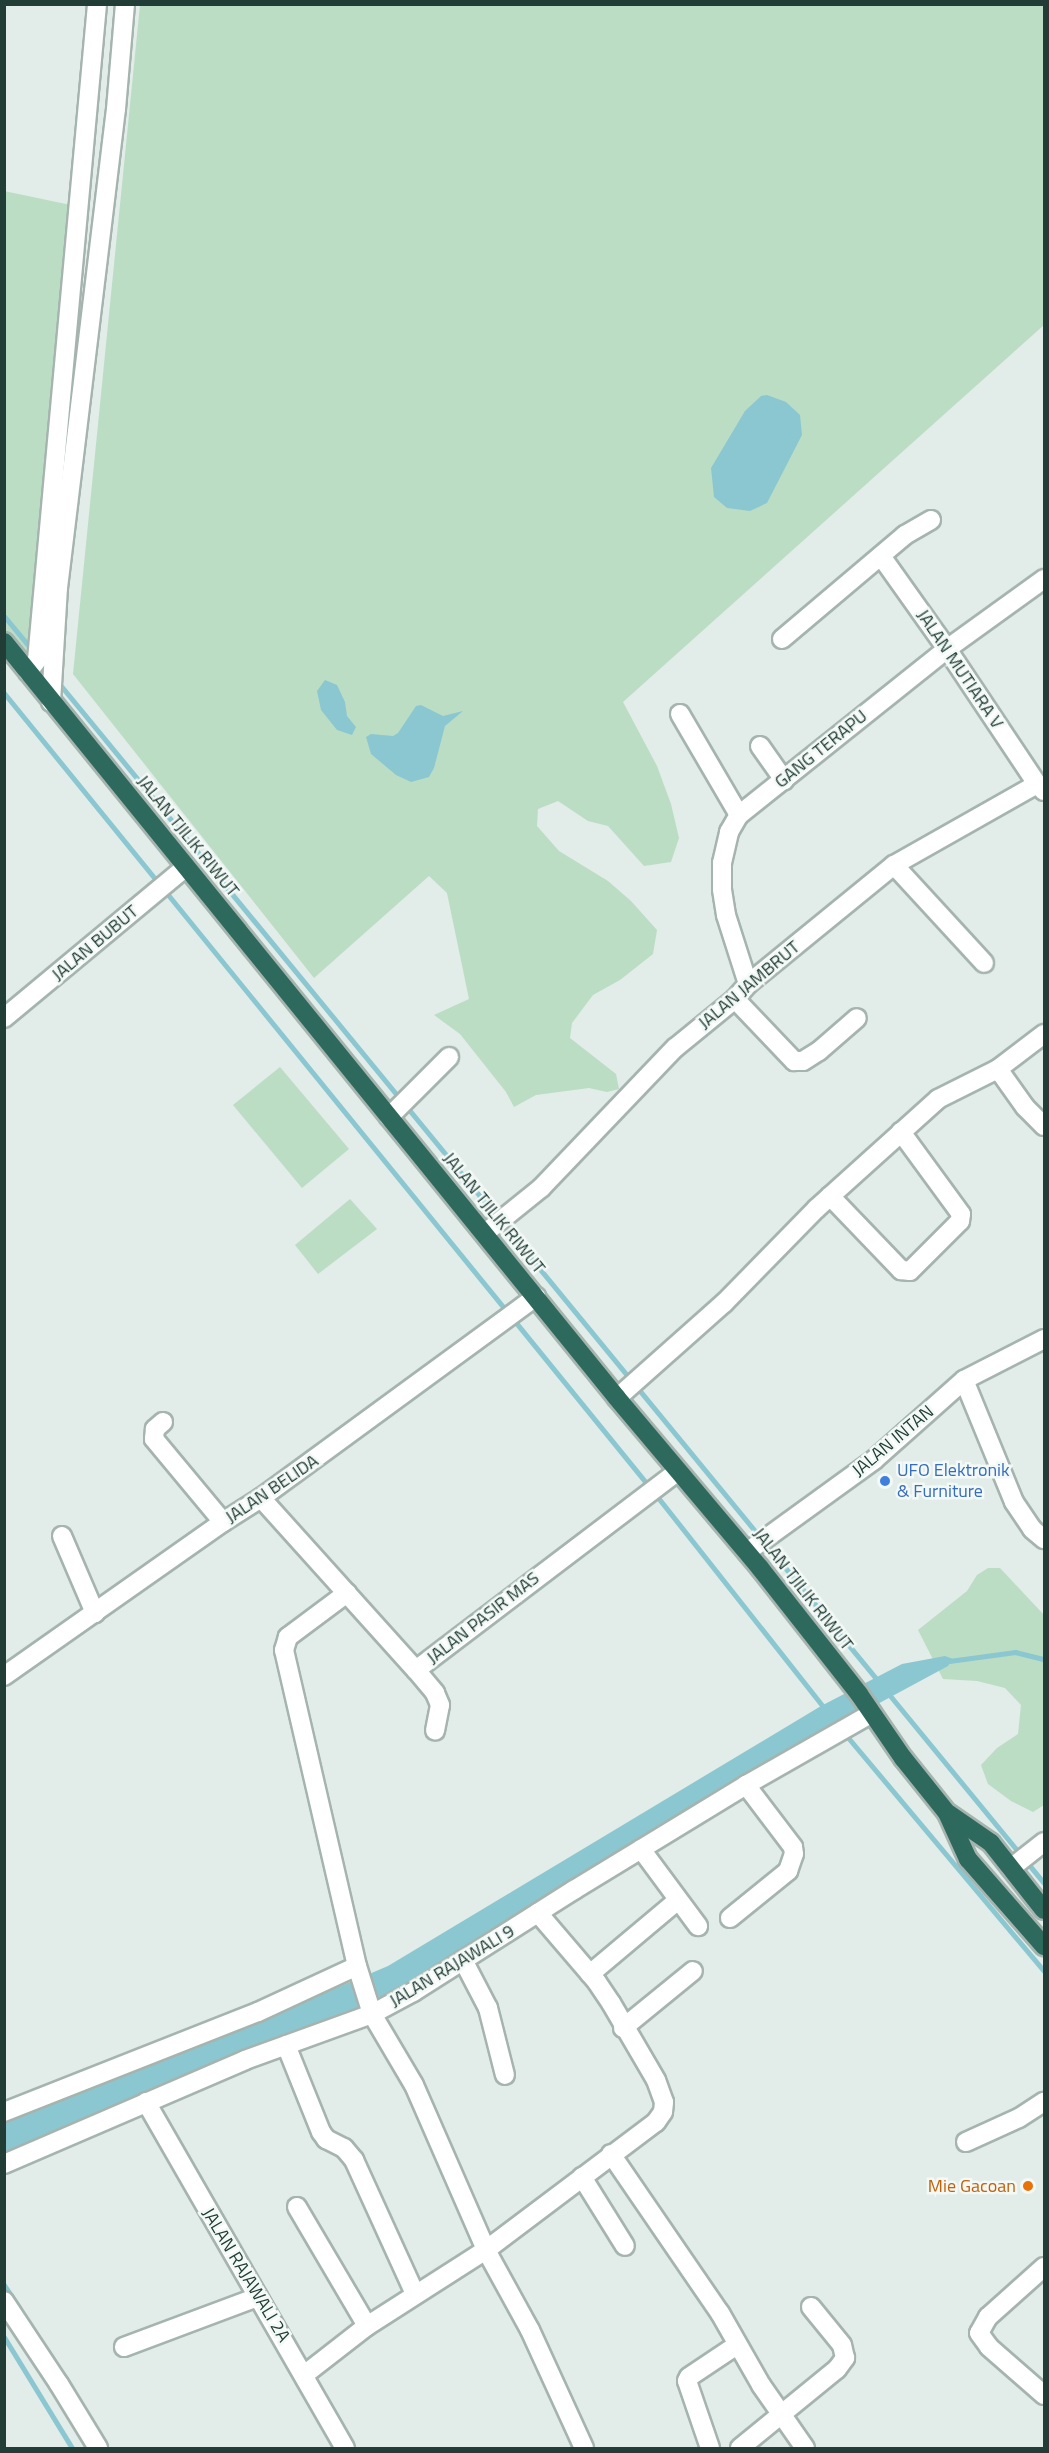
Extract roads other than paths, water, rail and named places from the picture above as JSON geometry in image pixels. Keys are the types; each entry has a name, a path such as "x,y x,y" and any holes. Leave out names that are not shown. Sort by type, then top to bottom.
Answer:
{"highway":[{"name":"JALAN TJILIK RIWUT","path":"4,642 617,1398 747,1551 854,1688 903,1758 947,1813 968,1859 1044,1946"},
{"name":"JALAN TJILIK RIWUT","path":"947,1813 991,1843 1044,1910"}],"street":[{"path":"28,672 37,660 97,4"},
{"path":"51,702 58,588 116,109 125,4"},
{"path":"782,639 905,535 931,520"},
{"name":"JALAN MUTIARA V","path":"881,556 1041,788"},
{"name":"GANG TERAPU","path":"748,984 726,915 722,888 722,863 729,832 739,814 947,649 1044,579"},
{"path":"680,714 739,814"},
{"path":"760,746 784,780"},
{"name":"JALAN JAMBRUT","path":"485,1233 542,1188 675,1048 735,999 748,984 894,865 1041,788"},
{"path":"894,865 984,963"},
{"name":"JALAN BUBUT","path":"4,1018 186,867"},
{"path":"735,999 794,1061 803,1061 819,1051 857,1018"},
{"path":"617,1398 724,1303 830,1196 938,1099 998,1069 1044,1034"},
{"path":"389,1117 449,1057"},
{"path":"998,1069 1026,1107 1044,1126"},
{"path":"830,1196 901,1270 910,1272 960,1221 961,1214 902,1132"},
{"name":"JALAN BELIDA","path":"4,1676 223,1522 261,1498 536,1297"},
{"name":"JALAN INTAN","path":"747,1551 874,1460 964,1380 1044,1339"},
{"path":"964,1380 1014,1502 1040,1529"},
{"path":"164,1422 155,1429 154,1438 223,1522"},
{"name":"JALAN PASIR MAS","path":"261,1498 416,1670 678,1471"},
{"path":"62,1536 95,1613"},
{"path":"346,1593 288,1636 284,1650 359,1972 370,2011 414,2085 486,2250 544,2358 584,2448"},
{"path":"416,1670 435,1693 440,1705 435,1731"},
{"name":"JALAN RAJAWALI 9","path":"4,2164 146,2102 413,1992 746,1785 872,1713"},
{"path":"730,1918 788,1871 795,1854 793,1847 746,1785"},
{"path":"1011,1868 1044,1842"},
{"path":"641,1849 677,1901 698,1926"},
{"path":"590,1974 677,1901"},
{"path":"304,2374 367,2326 486,2250 656,2122 663,2112 664,2102 656,2079 623,2028 611,2003 590,1974 538,1913"},
{"path":"463,1960 488,2008 505,2075"},
{"path":"623,2028 693,1971"},
{"path":"4,2112 359,1972"},
{"path":"286,2045 321,2132 326,2139 344,2148 354,2160 415,2294"},
{"name":"JALAN RAJAWALI 2A","path":"146,2102 345,2448"},
{"path":"966,2142 1019,2118 1044,2102"},
{"path":"611,2154 720,2313 781,2416 805,2448"},
{"path":"582,2177 625,2246"},
{"path":"297,2207 367,2326"},
{"path":"1044,2267 988,2317 979,2333 989,2347 1044,2394"},
{"path":"124,2347 258,2297"},
{"path":"4,2301 98,2448"},
{"path":"740,2448 837,2369 845,2358 842,2345 811,2307"},
{"path":"710,2448 687,2381 689,2377 737,2345"}],"water":[{"path":"767,395 786,402 800,415 802,435 767,503 750,511 727,508 714,497 711,468 745,411 761,396"},
{"path":"325,680 337,685 345,702 347,716 356,727 352,735 337,730 321,710 317,691"},
{"path":"421,705 443,716 463,711 445,726 434,768 429,777 411,782 396,775 371,754 366,737 371,734 393,736 398,733 416,706"},
{"path":"945,1656 953,1659 948,1666 835,1727 405,1991 5,2153 5,2122 219,2038 388,1966 821,1706 902,1664"}],"waterway":[{"path":"4,616 32,650"},
{"path":"57,681 879,1682"},
{"path":"4,693 652,1490 826,1710"},
{"path":"949,1661 1015,1652 1044,1659"},
{"path":"887,1692 1044,1883"},
{"path":"845,1734 1044,1971"},
{"path":"4,2285 19,2307"},
{"path":"4,2337 72,2448"}],"place":[{"name":"UFO Elektronik & Furniture","path":"885,1481"},
{"name":"Mie Gacoan","path":"1028,2186"}]}
